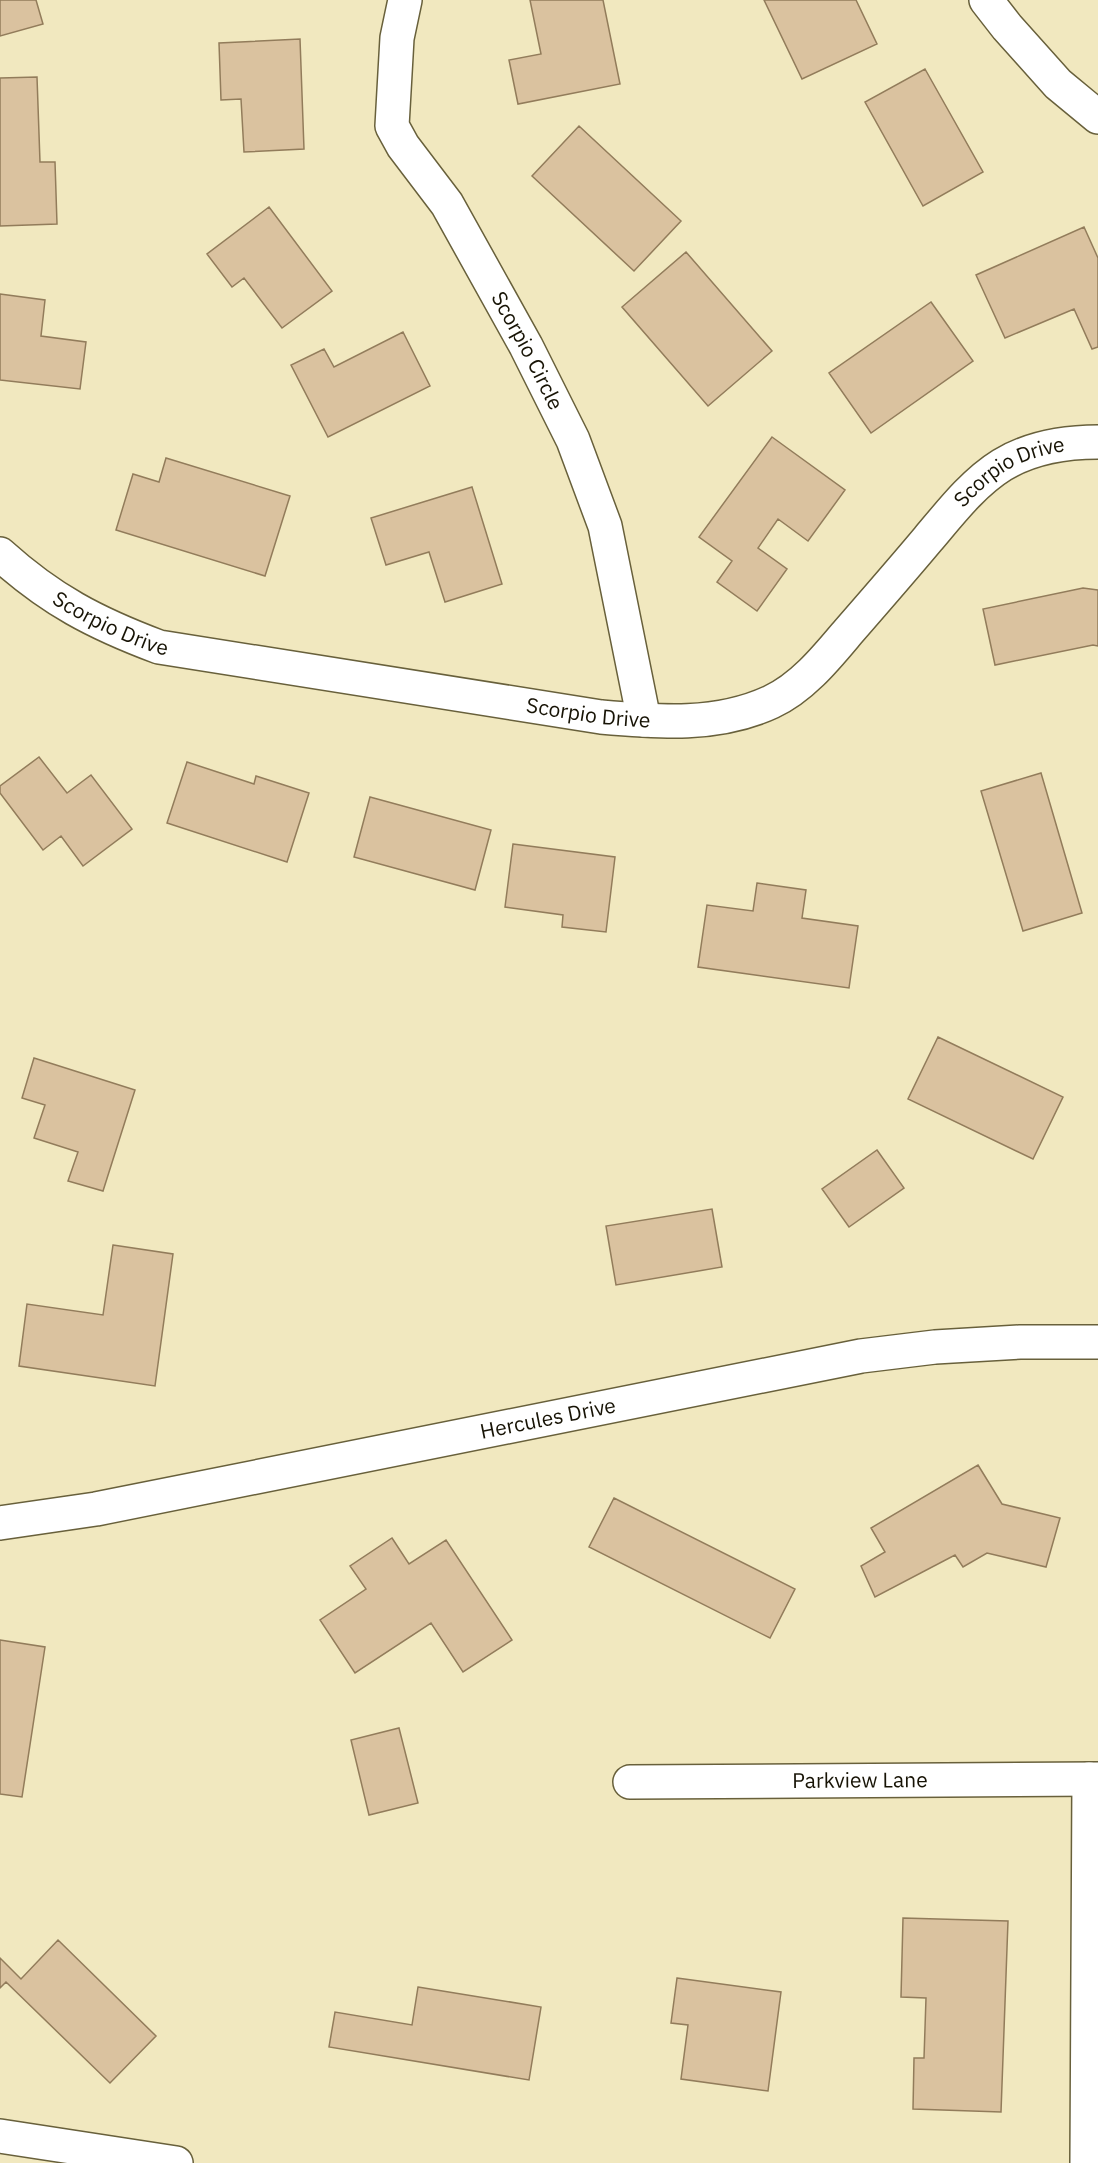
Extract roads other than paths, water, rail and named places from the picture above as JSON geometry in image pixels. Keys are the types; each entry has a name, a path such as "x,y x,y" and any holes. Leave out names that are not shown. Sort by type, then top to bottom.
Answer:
{"street":[{"name":"Scorpio Circle","path":"405,0 397,38 392,126 403,146 447,204 526,346 573,440 605,526 644,720"},
{"path":"986,0 1058,84 1098,117"},
{"name":"Scorpio Drive","path":"0,554 27,579 62,603 117,631 159,646 601,717 695,721 738,714 773,701 803,680 832,651 970,491 1002,465 1043,448 1098,442"},
{"name":"Hercules Drive","path":"0,1523 96,1509 861,1356 935,1347 1020,1342 1098,1342"},
{"name":"Parkview Lane","path":"630,1782 1094,1779 1087,2163"},
{"path":"0,2136 176,2163"}]}
